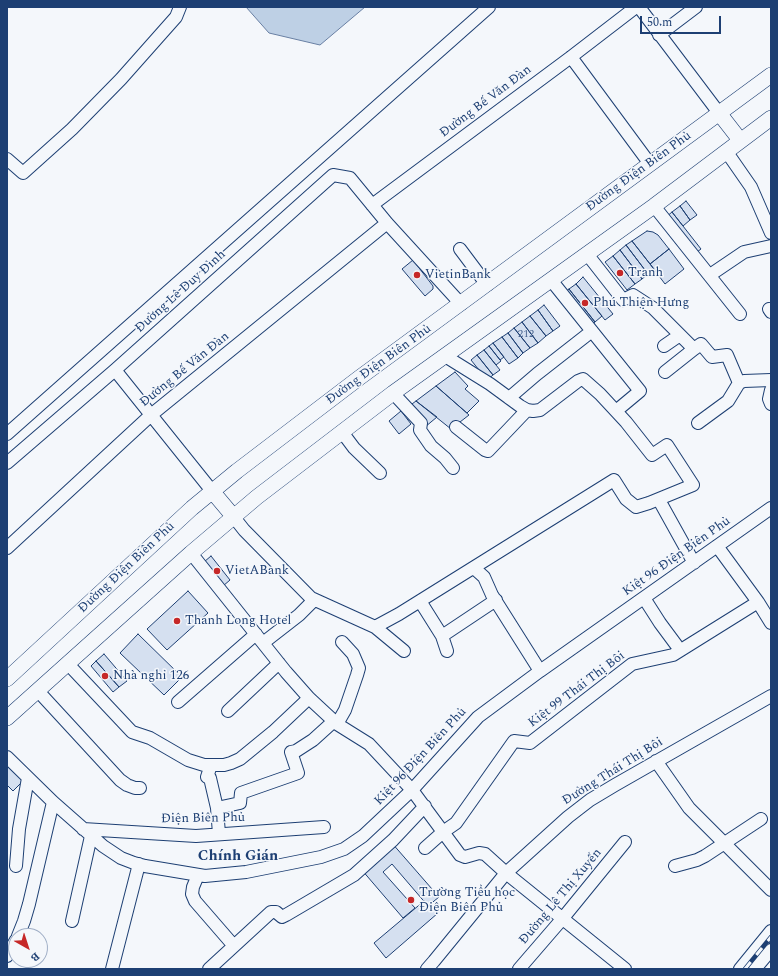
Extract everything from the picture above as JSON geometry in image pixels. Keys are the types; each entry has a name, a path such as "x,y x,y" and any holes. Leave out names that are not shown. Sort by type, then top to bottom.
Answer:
{"main road":[{"name":"Đường Điện Biên Phủ","path":"7,679 212,491 359,378 488,285 771,75"},
{"path":"719,114 740,140"},
{"path":"7,718 233,516 393,393 654,206 771,118"},
{"path":"212,491 233,516"}],"street":[{"path":"7,159 24,173 72,129 121,79 176,17 180,7"},
{"path":"7,434 489,7"},
{"path":"637,7 719,114"},
{"name":"Đường Bế Văn Đàn","path":"372,205 637,7"},
{"path":"659,35 696,7"},
{"path":"571,57 650,164"},
{"path":"726,151 751,187 771,233"},
{"name":"Đường Lê Duy Đình","path":"7,463 115,370 333,175 350,178 372,205"},
{"path":"372,205 461,304"},
{"path":"654,206 740,314"},
{"name":"Đường Bế Văn Đàn","path":"7,548 151,415 387,223"},
{"path":"710,275 744,252 771,246"},
{"path":"460,249 488,285"},
{"path":"587,254 623,300 633,295 653,308 694,350"},
{"path":"551,280 640,391 616,411"},
{"path":"509,398 592,330"},
{"path":"664,346 680,335"},
{"path":"666,372 701,344 712,357 727,355 739,383"},
{"path":"375,627 474,568 614,480 626,499 636,507 659,500 694,485 667,445 652,455 626,422 586,381 581,379 540,410 527,410 490,384 445,356"},
{"path":"115,370 212,491"},
{"path":"698,423 728,401 739,383 744,381 771,380"},
{"path":"771,390 769,399 771,404"},
{"path":"393,393 421,423 420,430 437,452 445,458 453,468"},
{"path":"456,427 488,451 527,410"},
{"path":"342,432 354,448 380,473"},
{"path":"659,500 694,563"},
{"name":"Kiệt 96 Điện Biên Phủ","path":"7,757 87,833 121,858 139,864 198,875 246,872 322,857 344,849 363,836 412,790 478,717 540,671 771,508"},
{"path":"233,516 311,598 375,627 404,651"},
{"path":"717,546 758,602 771,623"},
{"path":"191,553 309,698 335,722 369,744 412,790 460,855 465,857 479,853 486,854 506,873 625,969"},
{"path":"474,568 484,577 496,600 540,671"},
{"path":"644,598 680,650"},
{"path":"178,702 260,639 299,615 314,600"},
{"path":"442,636 496,600"},
{"path":"420,601 442,636 447,651"},
{"name":"Kiệt 99 Thái Thị Bôi","path":"425,848 456,823 514,741 530,743 632,664 673,655 758,602"},
{"path":"217,808 240,803 241,793 298,773 291,752 296,751 313,740 335,722 345,710 357,675 359,668 353,654 342,642"},
{"path":"228,711 279,663"},
{"path":"68,664 132,732 150,738 188,760 204,765 231,763 240,759 273,732 309,698"},
{"path":"38,691 120,780 127,785 140,788"},
{"name":"Đường Thái Thị Bôi","path":"427,969 506,873 568,817 590,800 771,696"},
{"path":"656,761 689,808 726,843 771,890"},
{"path":"211,765 207,777 210,778 217,808 219,834"},
{"path":"16,866 19,829 28,778"},
{"path":"21,928 29,904 53,802"},
{"path":"209,969 274,911 282,916 286,915 354,875 393,840 424,806"},
{"path":"675,866 697,860 726,843 761,819"},
{"name":"Điện Biên Phủ","path":"87,833 196,836 324,827"},
{"path":"72,921 87,833"},
{"name":"Đường Lê Thị Xuyến","path":"519,969 625,842"},
{"path":"112,969 139,864"},
{"path":"198,875 192,894 195,901 234,946"},
{"path":"740,969 771,931"},
{"path":"755,969 771,950"}],"water":[{"path":"246,7 365,7 320,45 269,33"}],"building":[{"path":"686,201 697,215 690,220 680,206"},
{"path":"680,206 690,220 683,226 672,212"},
{"path":"672,212 701,249 693,255 665,218"},
{"path":"647,231 658,235 669,249 650,264 632,241"},
{"path":"632,241 654,269 648,274 626,245"},
{"path":"626,245 648,274 642,279 620,250"},
{"path":"669,249 684,269 665,284 650,264"},
{"path":"620,250 642,279 635,284 613,256"},
{"name":"Tranh","path":"613,256 635,284 627,290 605,262"},
{"name":"VietinBank","path":"413,260 433,286 433,289 425,296 402,269"},
{"path":"583,277 613,314 605,320 576,284"},
{"name":"Phú Thiện Hưng","path":"576,284 602,316 595,322 569,289"},
{"path":"569,289 595,322 590,326 564,293"},
{"path":"544,305 560,326 553,331 538,310"},
{"path":"538,310 553,331 546,336 530,316"},
{"path":"530,316 546,336 538,343 522,322"},
{"path":"522,322 538,343 530,348 514,328"},
{"path":"514,328 530,348 523,353 508,333"},
{"path":"508,333 523,353 518,358 502,337"},
{"path":"502,337 518,358 509,364 493,343"},
{"path":"493,343 504,357 500,360 489,346"},
{"path":"489,346 501,361 496,365 484,350"},
{"path":"484,350 500,370 493,375 477,355"},
{"path":"477,355 493,375 487,380 471,360"},
{"path":"455,372 468,386 465,389 479,401 467,413 436,386"},
{"path":"436,386 469,415 451,429 416,401"},
{"path":"416,401 437,417 425,427 408,407"},
{"path":"401,411 411,424 399,434 389,421"},
{"name":"VietABank","path":"211,556 230,580 223,586 204,562"},
{"name":"Thanh Long Hotel","path":"188,591 208,613 167,650 147,629"},
{"path":"138,634 182,677 164,695 120,653"},
{"path":"104,654 127,681 119,687 96,661"},
{"name":"Nhà nghỉ 126","path":"96,661 119,687 113,692 91,666"},
{"path":"7,761 25,779 13,791 7,785"},
{"path":"391,842 439,897 428,906 392,864 383,872 415,908 403,918 361,869"},
{"path":"424,901 428,906 431,904 438,913 386,958 374,943"}],"railway":[{"path":"745,969 771,937"}],"place":[{"name":"Tranh","path":"620,273"},
{"name":"VietinBank","path":"417,275"},
{"name":"Phú Thiện Hưng","path":"585,303"},
{"name":"VietABank","path":"217,571"},
{"name":"Thanh Long Hotel","path":"177,621"},
{"name":"Nhà nghỉ 126","path":"105,676"},
{"name":"Trường Tiểu học Điện Biên Phủ","path":"411,900"}],"district":[{"name":"Chính Gián","path":"238,857"}]}
